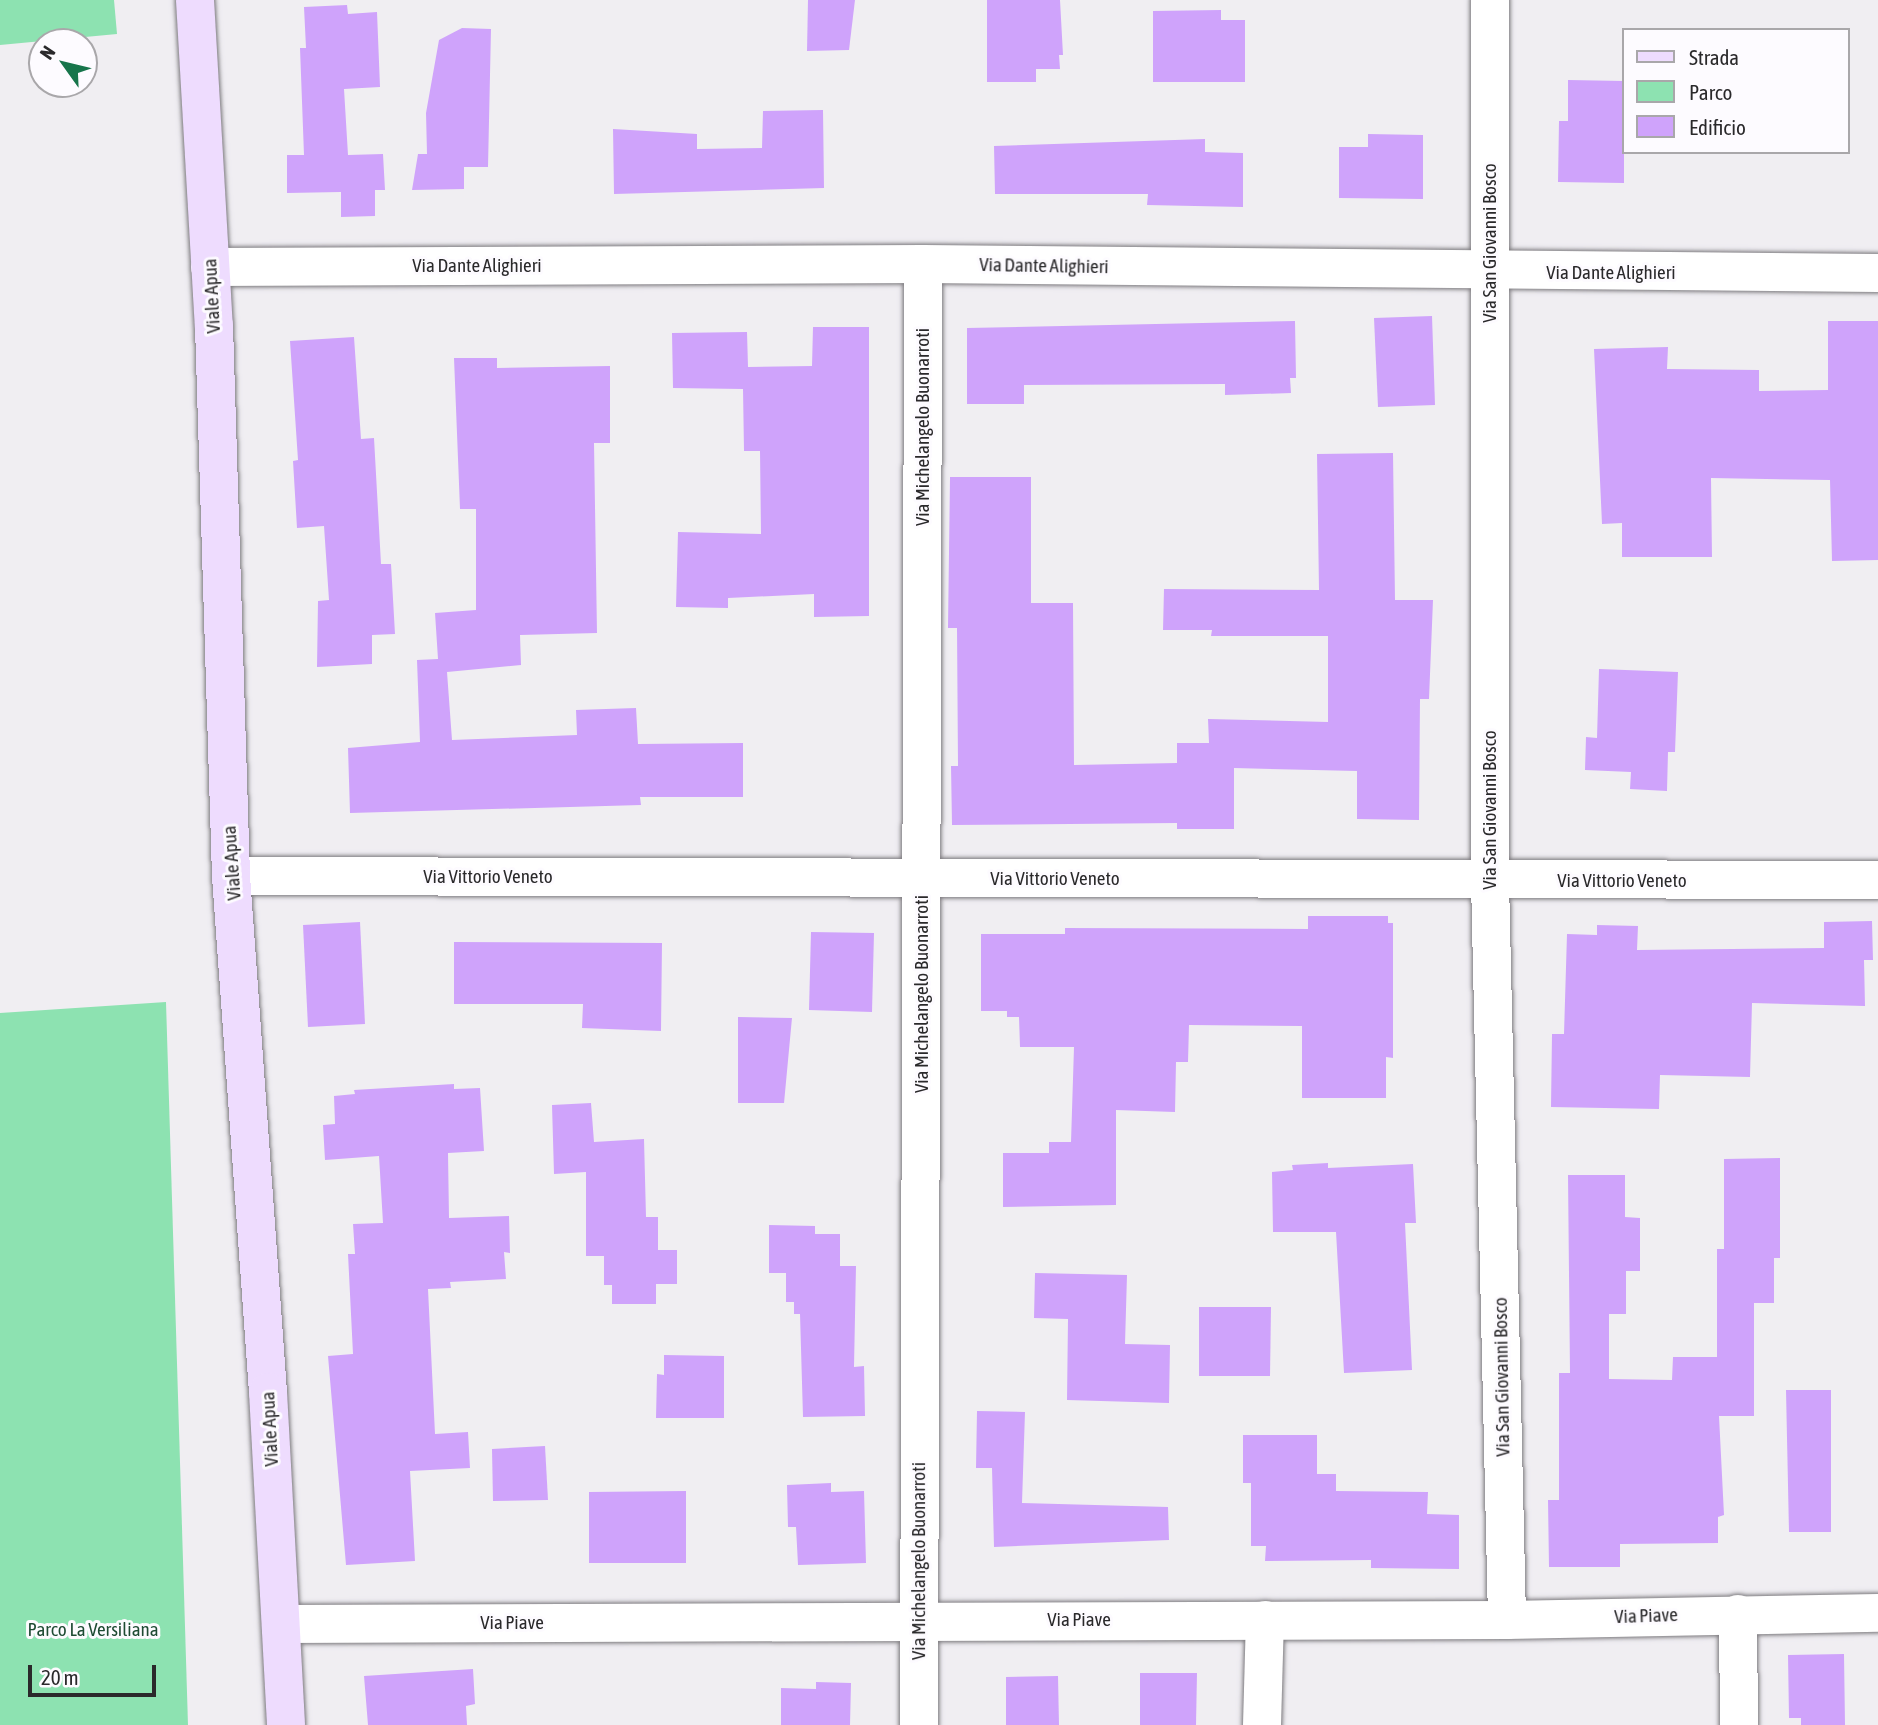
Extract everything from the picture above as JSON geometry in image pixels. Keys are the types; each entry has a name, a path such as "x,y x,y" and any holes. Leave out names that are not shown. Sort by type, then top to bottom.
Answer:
{"street":[{"name":"Viale Apua","path":"195,0 210,267 231,876 286,1725"},
{"name":"Via San Giovanni Bosco","path":"1490,0 1490,881 1507,1620"},
{"name":"Via Dante Alighieri","path":"210,267 923,264 1878,274"},
{"name":"Via Michelangelo Buonarroti","path":"919,1725 923,264"},
{"name":"Via Vittorio Veneto","path":"231,876 1878,880"},
{"name":"Via Piave","path":"281,1624 1507,1620 1878,1613"},
{"path":"1738,1614 1739,1725"},
{"path":"1262,1725 1265,1620"}],"green space":[{"path":"0,0 114,0 117,34 98,36 98,28 28,28 28,42 0,45"},
{"name":"Parco La Versiliana","path":"166,1002 188,1725 0,1725 0,1013"}],"building":[{"path":"808,0 855,0 849,50 807,51"},
{"path":"987,0 1060,0 1063,55 1059,55 1060,69 1036,69 1036,82 987,82"},
{"path":"347,5 348,14 377,12 380,87 344,89 348,155 383,154 385,190 375,190 375,216 341,217 341,192 287,193 287,155 304,155 300,48 306,48 304,7"},
{"path":"1221,10 1221,20 1245,20 1245,82 1153,82 1153,11"},
{"path":"462,28 491,29 488,167 464,167 464,189 412,190 418,154 427,154 426,113 439,40"},
{"path":"1568,80 1622,81 1624,183 1558,182 1559,121 1568,121"},
{"path":"823,110 824,188 614,194 613,129 697,134 697,149 762,148 763,111"},
{"path":"1368,134 1423,135 1423,199 1339,198 1339,147 1368,147"},
{"path":"1205,139 1205,152 1243,153 1243,207 1147,205 1148,194 995,194 994,146"},
{"path":"1432,316 1435,405 1378,407 1374,318"},
{"path":"1295,321 1296,378 1290,378 1291,393 1225,395 1225,384 1024,385 1024,404 967,404 967,328"},
{"path":"1828,321 1878,321 1878,560 1832,561 1830,480 1711,478 1712,557 1622,557 1622,523 1602,524 1594,349 1668,347 1667,369 1759,370 1759,391 1828,390"},
{"path":"813,327 869,327 869,616 814,617 814,594 728,598 728,608 676,607 678,532 761,534 760,451 744,451 743,389 673,388 672,333 747,332 748,367 812,366"},
{"path":"354,337 361,439 374,438 381,564 391,564 395,634 372,635 372,664 317,667 318,601 329,600 324,526 297,528 293,461 298,460 290,341"},
{"path":"454,358 497,358 497,368 610,366 610,443 594,443 597,633 520,635 521,665 447,672 452,740 577,735 576,710 636,708 638,744 743,743 743,797 640,797 641,805 350,813 348,748 420,742 417,660 438,659 435,613 476,610 476,509 460,509"},
{"path":"1393,453 1395,600 1433,600 1429,699 1420,699 1419,820 1357,819 1357,771 1234,768 1234,829 1177,829 1177,823 952,825 951,766 958,766 957,628 948,628 950,477 1031,477 1031,603 1073,603 1074,765 1177,763 1177,743 1209,743 1208,719 1328,722 1328,636 1211,636 1212,630 1163,630 1164,589 1319,590 1317,454"},
{"path":"1599,669 1678,672 1675,752 1668,752 1667,791 1630,789 1631,772 1585,770 1586,737 1597,738"},
{"path":"1308,916 1388,916 1388,923 1393,923 1393,1058 1386,1057 1386,1098 1302,1098 1302,1026 1189,1025 1188,1062 1176,1062 1175,1112 1116,1110 1116,1205 1003,1207 1003,1153 1049,1153 1049,1142 1071,1142 1074,1047 1020,1047 1019,1017 1007,1017 1007,1011 981,1011 981,934 1065,934 1065,928 1308,929"},
{"path":"1872,921 1873,960 1864,960 1865,1006 1752,1003 1750,1077 1660,1075 1659,1109 1551,1107 1552,1034 1564,1034 1567,934 1597,935 1597,925 1638,926 1637,950 1824,948 1824,922"},
{"path":"360,922 365,1024 308,1027 303,925"},
{"path":"811,932 874,933 872,1012 809,1010"},
{"path":"454,942 662,943 661,1031 582,1028 583,1004 454,1004"},
{"path":"738,1017 792,1018 784,1103 738,1103"},
{"path":"454,1084 454,1089 480,1088 484,1151 448,1153 449,1218 509,1216 510,1253 504,1252 506,1279 450,1282 451,1288 428,1289 435,1434 468,1432 470,1468 410,1471 415,1561 346,1565 328,1356 353,1354 348,1254 355,1254 353,1224 383,1223 379,1156 325,1160 323,1125 335,1124 334,1096 355,1094 354,1090"},
{"path":"591,1103 594,1142 644,1139 646,1217 658,1217 658,1250 677,1250 677,1284 656,1284 656,1304 612,1304 612,1285 604,1285 604,1256 586,1256 586,1172 554,1174 552,1105"},
{"path":"1780,1158 1780,1258 1774,1258 1774,1303 1754,1303 1754,1416 1719,1416 1724,1515 1718,1517 1718,1543 1620,1544 1620,1567 1549,1567 1548,1500 1559,1500 1559,1373 1570,1373 1568,1175 1625,1175 1625,1217 1640,1218 1640,1271 1626,1271 1626,1314 1609,1314 1609,1379 1672,1380 1673,1357 1717,1357 1717,1249 1724,1249 1724,1159"},
{"path":"1328,1163 1328,1168 1413,1164 1416,1223 1405,1223 1412,1370 1344,1373 1336,1232 1273,1232 1272,1172 1293,1170 1292,1165"},
{"path":"769,1225 815,1226 815,1234 840,1234 840,1266 856,1266 854,1367 864,1366 865,1416 803,1417 800,1314 794,1314 794,1302 786,1302 786,1273 769,1273"},
{"path":"1035,1273 1127,1275 1125,1344 1170,1345 1169,1403 1067,1400 1068,1319 1034,1318"},
{"path":"1199,1307 1271,1307 1270,1376 1199,1376"},
{"path":"664,1355 724,1356 724,1418 656,1418 657,1374 664,1375"},
{"path":"1786,1390 1831,1390 1831,1532 1789,1532"},
{"path":"977,1411 1025,1412 1022,1503 1168,1507 1169,1540 994,1547 992,1468 976,1468"},
{"path":"1243,1435 1317,1435 1317,1474 1336,1474 1336,1491 1428,1492 1427,1514 1459,1515 1459,1569 1371,1568 1371,1560 1265,1561 1266,1546 1251,1546 1251,1483 1243,1483"},
{"path":"545,1446 548,1500 493,1501 492,1449"},
{"path":"831,1483 831,1492 864,1491 866,1563 798,1565 796,1527 788,1527 787,1485"},
{"path":"686,1491 686,1563 589,1563 589,1492"},
{"path":"1844,1654 1845,1725 1801,1725 1801,1718 1789,1718 1788,1655"},
{"path":"473,1669 475,1704 466,1706 467,1725 368,1725 364,1676"},
{"path":"1140,1673 1197,1673 1196,1725 1140,1725"},
{"path":"1058,1676 1059,1725 1006,1725 1006,1677"},
{"path":"816,1682 851,1683 850,1725 781,1725 781,1688 816,1689"}]}
